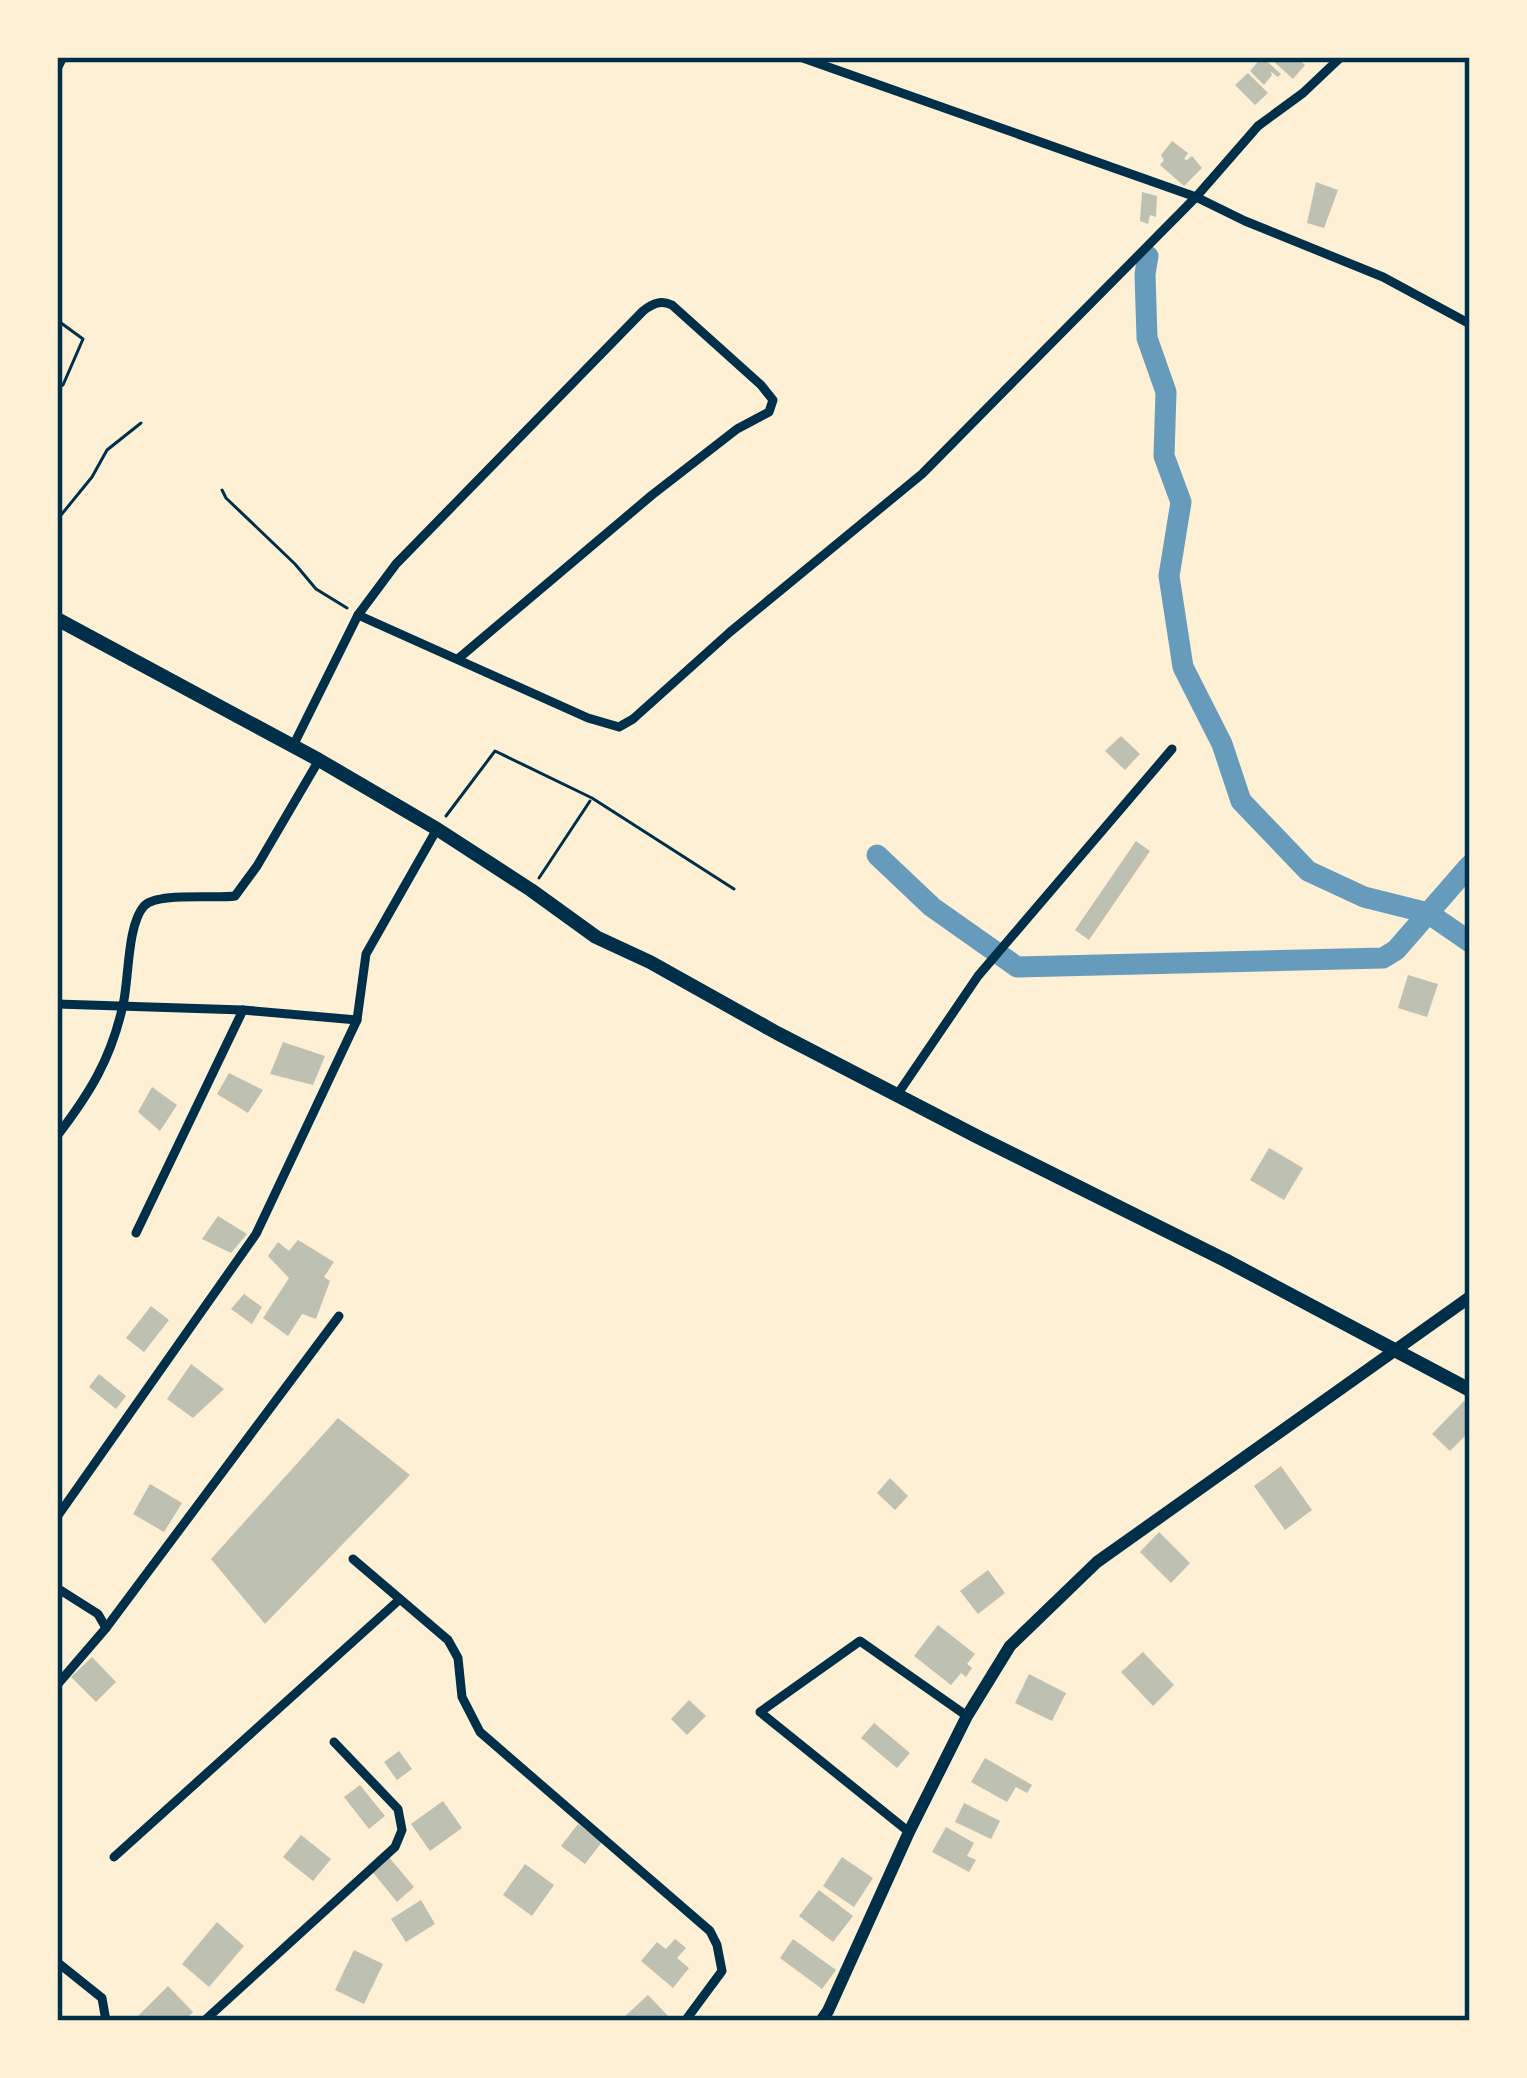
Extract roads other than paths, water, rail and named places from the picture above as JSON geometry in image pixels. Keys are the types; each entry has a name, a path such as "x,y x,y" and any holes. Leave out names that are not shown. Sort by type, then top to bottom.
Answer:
{"main road":[{"path":"57,619 437,829 596,937 1470,1390"}],"street":[{"path":"57,69 63,57"},
{"path":"800,57 1196,196 1383,277 1470,324"},
{"path":"358,615 588,718 620,727 922,474 1196,196 1258,126 1341,57"},
{"path":"293,746 358,615 396,564 652,304 672,305 761,385 773,400 769,412 737,429 652,495 459,658"},
{"path":"897,1095 978,976 1172,748"},
{"path":"57,1136 92,1090 106,1060 124,1004 133,938 144,906 181,898 235,896 319,760"},
{"path":"57,1517 256,1234 357,1020 366,955 437,829"},
{"path":"57,1004 243,1010 357,1020"},
{"path":"136,1233 243,1010"},
{"path":"821,2021 909,1832 1010,1646 1096,1562 1470,1297"},
{"path":"57,1685 106,1628 339,1316"},
{"path":"353,1559 448,1640 458,1658 462,1697 480,1732 710,1931 722,1971 685,2021"},
{"path":"57,1588 98,1614 106,1628"},
{"path":"114,1857 399,1600"},
{"path":"909,1832 760,1712 860,1641 968,1716"},
{"path":"204,2021 395,1847 403,1830 398,1810 334,1742"},
{"path":"57,1962 102,1998 106,2021"}],"waterway":[{"path":"1148,256 1147,338 1166,392 1164,456 1181,502 1169,576 1183,667 1222,744 1241,801 1308,871 1364,897 1428,913 1470,942"},
{"path":"877,855 932,907 1017,967 1383,958 1396,950 1470,865"}]}
